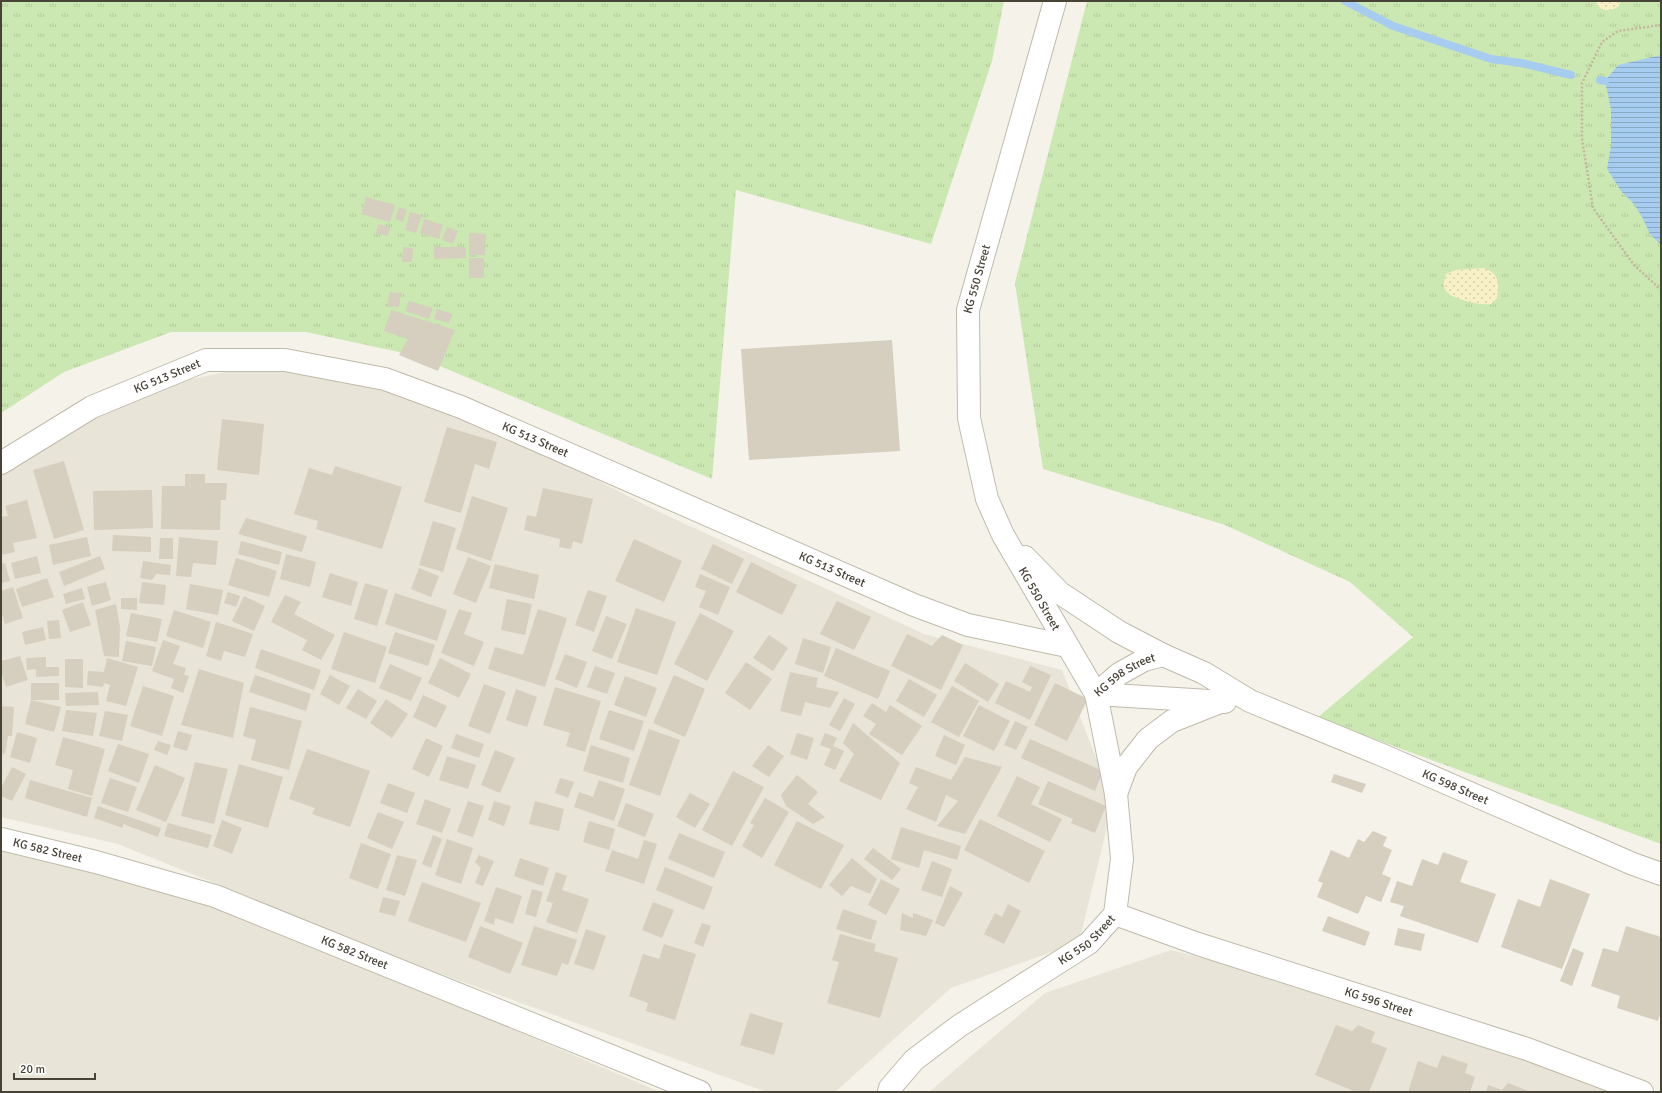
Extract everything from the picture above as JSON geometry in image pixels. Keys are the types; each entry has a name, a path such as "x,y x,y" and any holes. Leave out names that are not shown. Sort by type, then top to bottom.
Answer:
{"street":[{"name":"KG 550 Street","path":"889,1092 890,1088 914,1060 959,1026 1089,943 1115,914 1122,860 1116,794 1096,694 1002,535 987,499 969,418 968,310 1055,1"},
{"name":"KG 513 Street","path":"1,463 92,407 206,360 285,360 385,379 454,404 914,605 968,625 1067,646"},
{"path":"1002,535 1060,593 1119,632 1163,655"},
{"name":"KG 598 Street","path":"1096,694 1119,674 1144,660 1163,655 1204,673 1250,701 1382,755 1634,864 1661,874"},
{"name":"KG 598 Street","path":"1096,694 1220,702 1250,701"},
{"path":"1116,794 1126,767 1148,739 1172,721 1220,702"},
{"name":"KG 582 Street","path":"1,839 96,862 215,896 700,1092"},
{"name":"KG 596 Street","path":"1115,914 1198,944 1527,1049 1642,1092"}],"path":[{"path":"1661,24 1618,31 1602,42 1582,83 1582,139 1593,208 1634,265 1661,290"}],"shaded area":[{"path":"299,357 449,404 653,509 924,634 1062,670 1113,802 1079,942 951,988 835,1092 767,1092 430,970 118,844 1,817 1,469 47,442 168,384"},
{"path":"1,831 172,877 480,1015 660,1092 1,1092"},
{"path":"1171,950 1578,1056 1653,1092 929,1092 1045,993"}],"green space":[{"path":"1,1 1004,1 992,61 931,244 736,190 712,479 413,355 306,332 171,332 64,372 1,413"},
{"path":"1087,1 1661,1 1661,844 1317,718 1413,637 1350,582 1225,525 1043,469 1015,283"}],"sand":[{"path":"1596,1 1621,1 1618,7 1611,10 1605,10 1597,5"},
{"path":"1484,268 1496,276 1498,283 1497,298 1491,304 1474,303 1459,299 1448,293 1444,287 1446,274 1455,270"}],"water":[{"path":"1661,55 1661,245 1650,234 1634,204 1621,191 1607,169 1611,146 1611,109 1605,81 1618,65"}],"building":[{"path":"366,197 395,205 390,222 361,214"},
{"path":"399,207 407,210 403,222 395,219"},
{"path":"410,212 422,215 416,233 405,230"},
{"path":"424,219 443,225 439,239 420,233"},
{"path":"378,224 390,227 388,236 376,233"},
{"path":"447,227 458,231 453,244 442,240"},
{"path":"469,233 486,234 485,255 469,255"},
{"path":"403,247 413,248 412,262 402,262"},
{"path":"434,247 466,247 466,258 434,259"},
{"path":"469,258 484,258 484,278 469,278"},
{"path":"390,292 401,293 399,307 387,306"},
{"path":"409,301 433,308 429,319 405,311"},
{"path":"437,309 452,314 449,323 434,319"},
{"path":"391,310 455,330 438,371 399,355 408,339 384,331"},
{"path":"892,340 900,451 749,460 741,349"},
{"path":"222,419 264,424 259,475 217,470"},
{"path":"447,427 497,442 489,469 475,464 461,513 424,502"},
{"path":"64,461 84,530 54,539 33,470"},
{"path":"335,466 402,487 382,549 316,529 318,521 294,514 309,468 332,475"},
{"path":"185,474 205,474 205,483 227,483 226,500 221,500 220,530 161,529 162,486 185,486"},
{"path":"543,488 593,499 582,544 573,541 571,549 559,547 560,539 524,530 527,515 536,517"},
{"path":"152,490 153,528 94,530 93,491"},
{"path":"472,496 508,508 491,561 456,549"},
{"path":"27,500 37,538 13,543 15,552 1,555 1,517 8,516 5,506"},
{"path":"246,518 307,536 302,552 238,534"},
{"path":"433,521 456,528 443,572 419,565"},
{"path":"113,535 151,537 151,552 112,551"},
{"path":"87,537 91,556 53,565 49,545"},
{"path":"179,537 218,541 216,565 193,563 191,577 176,576"},
{"path":"160,538 173,538 173,559 159,559"},
{"path":"634,539 682,561 664,602 615,581"},
{"path":"241,541 282,552 279,565 238,554"},
{"path":"713,544 744,559 732,584 701,569"},
{"path":"286,554 316,562 310,587 280,579"},
{"path":"37,556 41,573 15,579 11,563"},
{"path":"100,556 105,569 64,586 59,572"},
{"path":"468,557 491,566 476,603 453,594"},
{"path":"236,558 277,571 269,597 228,585"},
{"path":"143,561 171,565 170,575 156,574 152,580 140,578"},
{"path":"751,562 797,585 782,615 736,592"},
{"path":"5,563 10,581 1,583 1,564"},
{"path":"495,564 539,575 534,599 489,588"},
{"path":"419,568 439,576 431,597 411,589"},
{"path":"330,573 358,582 351,606 322,597"},
{"path":"700,574 730,587 718,615 699,607 706,591 695,587"},
{"path":"47,578 54,597 22,607 16,589"},
{"path":"106,582 111,600 92,606 87,587"},
{"path":"142,582 166,585 164,605 139,603"},
{"path":"365,583 388,590 377,626 354,619"},
{"path":"190,584 223,590 218,615 186,609"},
{"path":"13,587 23,618 5,624 1,611 1,591"},
{"path":"82,588 85,599 66,604 63,594"},
{"path":"588,590 607,596 594,632 575,625"},
{"path":"228,592 240,596 236,607 224,603"},
{"path":"395,593 447,610 437,641 385,624"},
{"path":"285,595 301,602 294,614 335,635 321,660 302,650 307,640 271,622"},
{"path":"244,596 265,606 254,631 232,621"},
{"path":"121,598 137,598 137,610 121,609"},
{"path":"507,599 532,604 525,635 501,630"},
{"path":"837,601 871,617 854,650 820,634"},
{"path":"83,602 91,625 70,632 62,610"},
{"path":"116,604 120,627 119,657 104,656 95,610"},
{"path":"636,608 676,622 657,675 617,662"},
{"path":"459,609 472,613 464,634 484,642 474,666 441,653"},
{"path":"538,609 567,618 545,687 488,669 495,647 523,655"},
{"path":"174,610 211,622 203,648 166,636"},
{"path":"131,613 162,619 157,642 126,636"},
{"path":"700,613 734,631 707,681 674,664"},
{"path":"606,616 627,624 612,659 592,651"},
{"path":"59,620 61,638 49,639 47,621"},
{"path":"216,622 253,634 245,657 224,651 221,661 206,656"},
{"path":"43,627 46,640 25,645 22,632"},
{"path":"344,632 387,647 375,683 331,669"},
{"path":"395,632 435,645 428,666 388,653"},
{"path":"907,634 932,646 942,635 963,645 941,690 891,666"},
{"path":"769,635 788,648 773,671 753,658"},
{"path":"803,638 831,647 823,673 795,664"},
{"path":"163,640 180,646 173,664 186,668 184,675 189,676 183,693 171,688 174,679 152,671"},
{"path":"126,641 156,647 152,666 122,661"},
{"path":"836,648 890,671 878,699 824,676"},
{"path":"261,649 321,670 314,690 255,668"},
{"path":"565,654 587,662 577,688 555,679"},
{"path":"20,656 28,680 6,687 1,671 1,661"},
{"path":"46,657 46,667 59,667 59,676 36,677 36,669 27,670 26,658"},
{"path":"107,658 138,667 126,706 106,701 110,685 104,683 103,687 87,685 88,671 104,672"},
{"path":"440,658 471,674 459,698 428,683"},
{"path":"65,659 83,659 83,688 65,687"},
{"path":"746,662 772,679 750,710 725,693"},
{"path":"965,663 999,684 988,702 954,681"},
{"path":"390,664 422,678 411,701 379,688"},
{"path":"595,666 615,673 607,694 587,687"},
{"path":"1030,666 1051,675 1030,720 995,703 1006,681 1030,692 1032,687 1022,682"},
{"path":"199,669 244,683 233,738 181,725"},
{"path":"790,672 818,678 816,687 839,692 830,708 805,702 801,716 780,711"},
{"path":"255,675 311,694 306,711 249,692"},
{"path":"330,675 350,686 339,705 320,694"},
{"path":"674,675 705,689 685,737 653,723"},
{"path":"625,676 657,688 646,717 614,705"},
{"path":"909,679 937,695 924,717 896,701"},
{"path":"31,683 59,683 59,700 31,700"},
{"path":"1055,683 1088,699 1067,741 1034,725"},
{"path":"484,684 506,692 490,734 468,726"},
{"path":"143,686 174,696 162,736 130,726"},
{"path":"952,686 979,701 959,737 931,722"},
{"path":"555,687 601,701 585,752 566,746 570,733 543,725"},
{"path":"358,689 377,701 366,719 346,708"},
{"path":"516,689 537,697 527,727 506,720"},
{"path":"98,692 99,705 66,706 65,693"},
{"path":"423,695 447,706 436,728 413,717"},
{"path":"844,698 855,704 840,731 829,725"},
{"path":"386,699 408,714 392,738 370,723"},
{"path":"31,700 61,707 54,732 25,724"},
{"path":"872,703 886,712 890,705 922,726 902,755 869,734 876,724 863,716"},
{"path":"979,705 1010,721 994,751 963,736"},
{"path":"1,706 14,707 12,736 8,736 5,754 1,753"},
{"path":"250,707 302,721 289,770 251,760 256,740 243,736"},
{"path":"66,710 97,713 93,736 62,731"},
{"path":"609,710 644,721 634,751 599,739"},
{"path":"105,711 128,715 122,741 99,736"},
{"path":"1015,721 1028,727 1016,750 1004,745"},
{"path":"853,723 900,763 881,800 839,781 854,754 843,743"},
{"path":"649,729 680,740 660,796 629,785"},
{"path":"178,731 192,735 187,751 173,747"},
{"path":"17,732 37,738 30,763 10,757"},
{"path":"797,733 814,738 807,760 790,754"},
{"path":"825,733 837,738 833,746 844,751 835,770 824,765 831,749 820,745"},
{"path":"456,734 484,744 479,758 451,748"},
{"path":"944,735 965,745 956,765 935,756"},
{"path":"63,737 105,749 92,796 68,789 73,770 55,765"},
{"path":"426,738 443,746 429,777 412,769"},
{"path":"1030,739 1103,771 1095,791 1021,758"},
{"path":"158,741 171,745 167,755 154,750"},
{"path":"118,744 149,754 139,783 108,771"},
{"path":"591,745 630,758 623,783 583,771"},
{"path":"768,745 784,756 769,777 752,766"},
{"path":"307,749 370,771 350,827 312,814 315,808 289,799"},
{"path":"495,750 515,758 500,793 481,785"},
{"path":"447,756 476,765 468,789 439,780"},
{"path":"965,757 1002,767 965,834 937,826 958,801 946,795 936,822 906,809 918,787 909,783 916,767 951,780"},
{"path":"195,762 228,769 214,824 181,816"},
{"path":"239,764 283,777 268,828 225,815"},
{"path":"155,765 185,778 166,822 136,810"},
{"path":"12,767 26,774 12,801 1,796 1,788"},
{"path":"733,771 764,787 732,846 702,830"},
{"path":"1334,774 1366,784 1362,793 1331,782"},
{"path":"797,775 818,792 808,804 825,817 813,824 786,806 781,795"},
{"path":"1017,776 1040,787 1031,804 1062,819 1050,842 997,816"},
{"path":"110,778 137,787 128,812 101,803"},
{"path":"560,778 574,782 568,798 555,793"},
{"path":"30,780 92,798 87,817 25,798"},
{"path":"599,780 625,789 614,821 574,807 579,792 593,797"},
{"path":"1048,781 1106,806 1095,833 1071,823 1073,819 1038,804"},
{"path":"388,783 415,793 407,813 380,803"},
{"path":"690,793 710,804 695,828 676,817"},
{"path":"765,798 789,812 762,858 742,846 754,825 750,823"},
{"path":"425,799 451,809 442,833 416,824"},
{"path":"468,801 484,806 473,837 457,832"},
{"path":"494,801 511,806 504,826 488,820"},
{"path":"535,801 564,809 559,831 529,824"},
{"path":"626,803 654,814 645,837 617,826"},
{"path":"98,806 161,828 158,837 123,824 123,828 94,818"},
{"path":"378,812 404,822 392,849 367,838"},
{"path":"980,819 1045,851 1029,883 964,850"},
{"path":"222,820 242,828 232,854 213,846"},
{"path":"589,821 615,829 609,850 583,842"},
{"path":"797,821 844,845 821,889 774,865"},
{"path":"168,823 212,835 208,848 164,836"},
{"path":"901,827 961,846 957,860 924,850 919,868 891,859"},
{"path":"1373,831 1387,837 1383,846 1392,850 1382,874 1391,878 1381,902 1366,896 1358,914 1317,897 1323,883 1318,881 1331,850 1349,858 1358,839 1364,842"},
{"path":"679,833 725,852 714,878 668,859"},
{"path":"433,835 442,839 431,868 422,864"},
{"path":"447,839 473,848 461,884 435,875"},
{"path":"644,840 657,844 644,884 605,871 612,850 638,859"},
{"path":"361,843 391,854 378,889 349,878"},
{"path":"873,848 901,869 892,880 864,859"},
{"path":"1443,852 1468,861 1460,882 1496,894 1478,943 1400,916 1404,906 1390,902 1397,881 1412,886 1422,859 1438,865"},
{"path":"397,855 417,860 405,896 386,890"},
{"path":"479,855 494,861 483,886 475,883 481,868 475,862"},
{"path":"520,858 549,868 543,886 514,876"},
{"path":"852,858 877,879 870,894 851,886 842,896 829,885"},
{"path":"932,861 952,869 942,897 921,890"},
{"path":"665,867 713,887 704,910 656,890"},
{"path":"556,872 567,876 562,890 589,899 577,933 546,922 553,903 546,901"},
{"path":"881,879 900,889 886,915 868,905"},
{"path":"1550,879 1590,894 1562,969 1501,947 1518,899 1540,907"},
{"path":"422,882 481,903 466,942 408,921"},
{"path":"950,886 963,893 944,927 935,923"},
{"path":"496,887 522,896 513,924 495,918 494,925 484,921"},
{"path":"532,889 543,892 536,917 525,914"},
{"path":"383,897 400,901 395,916 379,912"},
{"path":"653,902 674,910 662,938 642,930"},
{"path":"1008,904 1021,911 1004,944 984,934 995,913 1002,917"},
{"path":"843,909 877,921 871,940 836,929"},
{"path":"902,913 913,918 913,913 933,920 926,936 900,930"},
{"path":"1328,916 1370,932 1365,946 1322,931"},
{"path":"702,923 711,926 703,947 694,943"},
{"path":"480,926 523,943 510,974 468,957"},
{"path":"534,926 577,940 568,965 562,963 557,976 521,965"},
{"path":"1626,926 1661,937 1661,1011 1658,1021 1617,1008 1620,996 1591,986 1603,948 1618,952"},
{"path":"1398,928 1425,934 1421,951 1394,945"},
{"path":"586,929 606,936 594,970 574,964"},
{"path":"840,934 876,944 874,951 898,958 880,1018 827,1003 839,962 832,960"},
{"path":"664,944 696,954 675,1020 646,1011 648,1003 629,996 643,954 659,959"},
{"path":"1573,948 1584,953 1572,986 1560,981"},
{"path":"750,1013 783,1023 774,1055 740,1045"},
{"path":"1336,1025 1352,1031 1358,1025 1375,1032 1371,1042 1387,1048 1369,1092 1356,1092 1315,1075"},
{"path":"1442,1055 1468,1064 1465,1073 1475,1077 1470,1092 1408,1092 1418,1061 1437,1068"},
{"path":"1508,1083 1531,1092 1486,1092 1488,1085 1502,1090"}],"waterway":[{"path":"1345,1 1393,26 1491,59 1521,63 1571,75"},
{"path":"1600,80 1605,81"}]}
